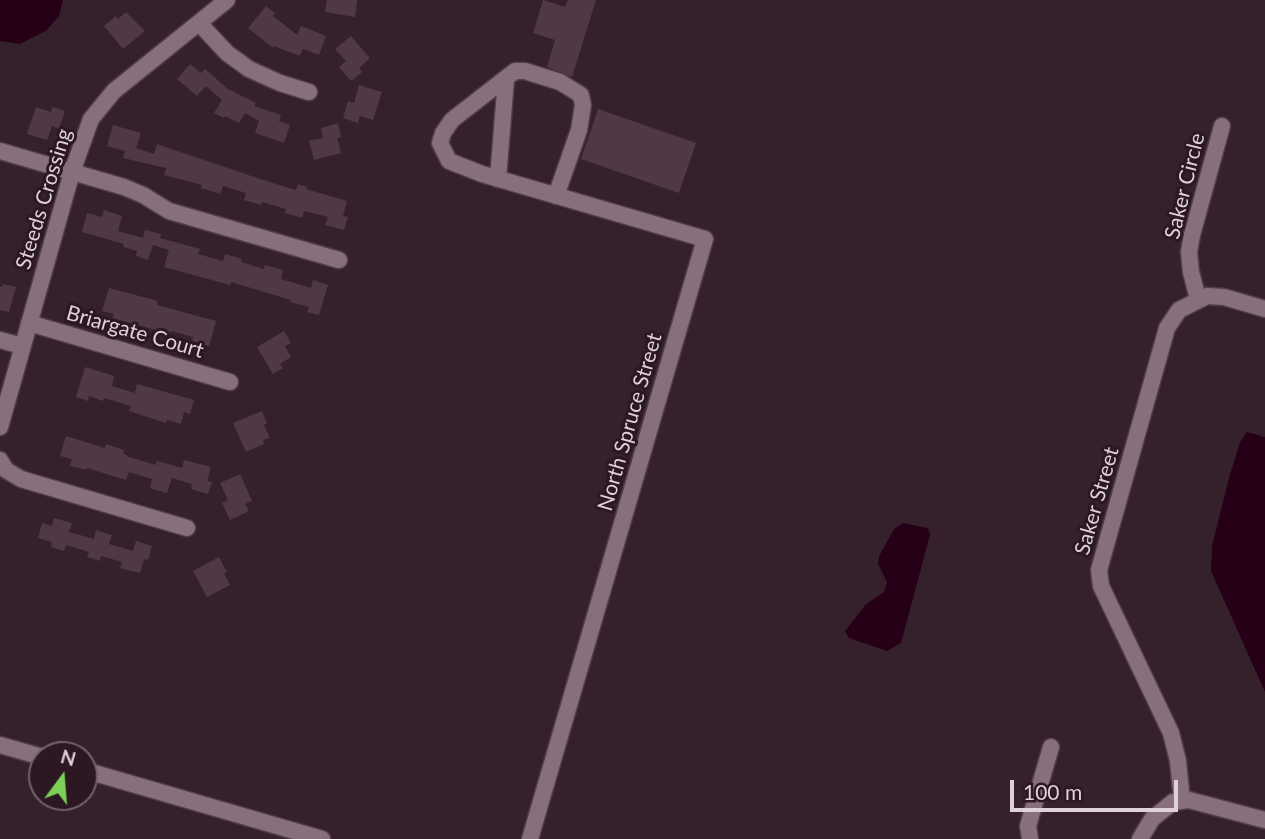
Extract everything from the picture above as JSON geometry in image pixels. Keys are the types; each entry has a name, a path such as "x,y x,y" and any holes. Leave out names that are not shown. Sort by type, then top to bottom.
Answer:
{"street":[{"name":"Steeds Crossing","path":"0,427 72,172 87,128 104,100 227,0"},
{"path":"199,23 227,53 249,69 309,92"},
{"path":"490,177 506,79 515,71 525,71 560,82 581,95 583,105 579,130 556,196"},
{"name":"North Spruce Street","path":"506,79 452,120 440,143 449,161 490,177 705,239 530,839"},
{"name":"Saker Circle","path":"1198,299 1189,252 1222,126"},
{"path":"0,152 135,191 169,211 339,260"},
{"path":"1198,299 1207,296 1224,297 1265,309"},
{"name":"Saker Street","path":"1182,801 1178,761 1171,733 1101,586 1099,570 1167,328 1179,310 1198,299"},
{"name":"Briargate Court","path":"29,323 230,382"},
{"path":"0,340 22,346"},
{"path":"1,463 11,474 33,483 187,528"},
{"path":"0,745 28,753"},
{"path":"1030,839 1028,826 1051,747"},
{"path":"98,774 322,839"},
{"path":"1140,839 1152,819 1173,802 1189,800 1265,820"}],"shaded area":[{"path":"0,0 63,0 59,16 47,30 20,44 0,41"},
{"path":"1247,432 1265,437 1265,692 1211,571 1212,546 1229,478 1240,442"},
{"path":"903,523 928,528 930,535 901,643 887,651 849,638 845,631 866,604 884,592 887,582 878,564 879,556 894,529"}],"building":[{"path":"327,0 357,0 355,17 325,12"},
{"path":"543,0 565,7 568,0 596,0 572,77 547,67 555,40 533,33"},
{"path":"266,6 275,13 273,16 297,35 301,26 326,36 319,55 303,49 300,56 274,46 273,48 248,28"},
{"path":"126,12 145,31 123,49 104,26"},
{"path":"351,36 370,58 359,68 362,72 351,81 339,67 346,61 335,49"},
{"path":"190,64 201,73 205,69 228,89 256,103 254,106 281,115 279,121 290,125 284,143 255,133 259,121 245,113 239,123 214,113 222,100 206,86 197,96 177,79"},
{"path":"359,85 382,92 373,120 360,116 358,123 343,118 348,101 354,103"},
{"path":"36,107 51,112 52,107 65,111 59,129 52,126 47,140 27,134"},
{"path":"598,109 696,143 679,193 581,159"},
{"path":"338,123 341,137 337,138 341,153 314,160 309,141 323,138 321,128"},
{"path":"113,125 141,133 136,148 154,154 157,144 296,190 298,184 307,187 306,189 347,201 343,216 348,217 344,230 325,225 328,217 304,211 302,218 285,213 286,209 244,200 246,193 223,186 220,194 201,188 202,185 164,175 166,168 123,158 125,151 107,146"},
{"path":"104,210 122,216 118,231 143,238 145,230 161,234 160,238 200,249 198,254 223,261 225,254 264,269 265,265 283,270 281,279 311,288 313,280 328,285 319,315 307,312 309,307 290,302 291,300 231,282 230,285 164,267 169,250 153,245 148,260 136,256 137,251 123,247 124,244 82,232 87,213 102,217"},
{"path":"3,284 16,287 9,312 0,310 0,286"},
{"path":"109,288 216,321 209,346 192,341 193,337 171,331 170,334 112,318 114,314 102,311"},
{"path":"284,331 291,343 285,346 291,357 280,364 283,368 273,374 257,347"},
{"path":"85,367 114,376 112,386 135,393 137,384 194,400 190,414 184,412 181,424 167,420 166,423 129,411 131,406 104,398 103,401 89,396 88,401 76,397"},
{"path":"262,411 270,438 263,440 264,444 246,452 233,423"},
{"path":"66,436 105,448 106,444 124,450 123,453 129,457 156,465 157,461 182,468 184,460 211,467 207,481 212,482 208,494 191,489 192,484 172,478 167,493 150,488 152,479 129,472 126,480 87,468 70,466 72,459 60,456"},
{"path":"240,474 252,501 245,504 249,511 230,520 222,503 228,500 220,483"},
{"path":"54,518 72,523 69,532 94,539 96,530 112,535 109,544 133,551 136,541 152,546 148,560 144,559 140,573 120,568 122,562 101,556 100,561 87,557 89,552 66,545 64,551 51,547 52,542 38,538 42,523 52,526"},
{"path":"219,557 230,585 207,597 193,571"}]}
